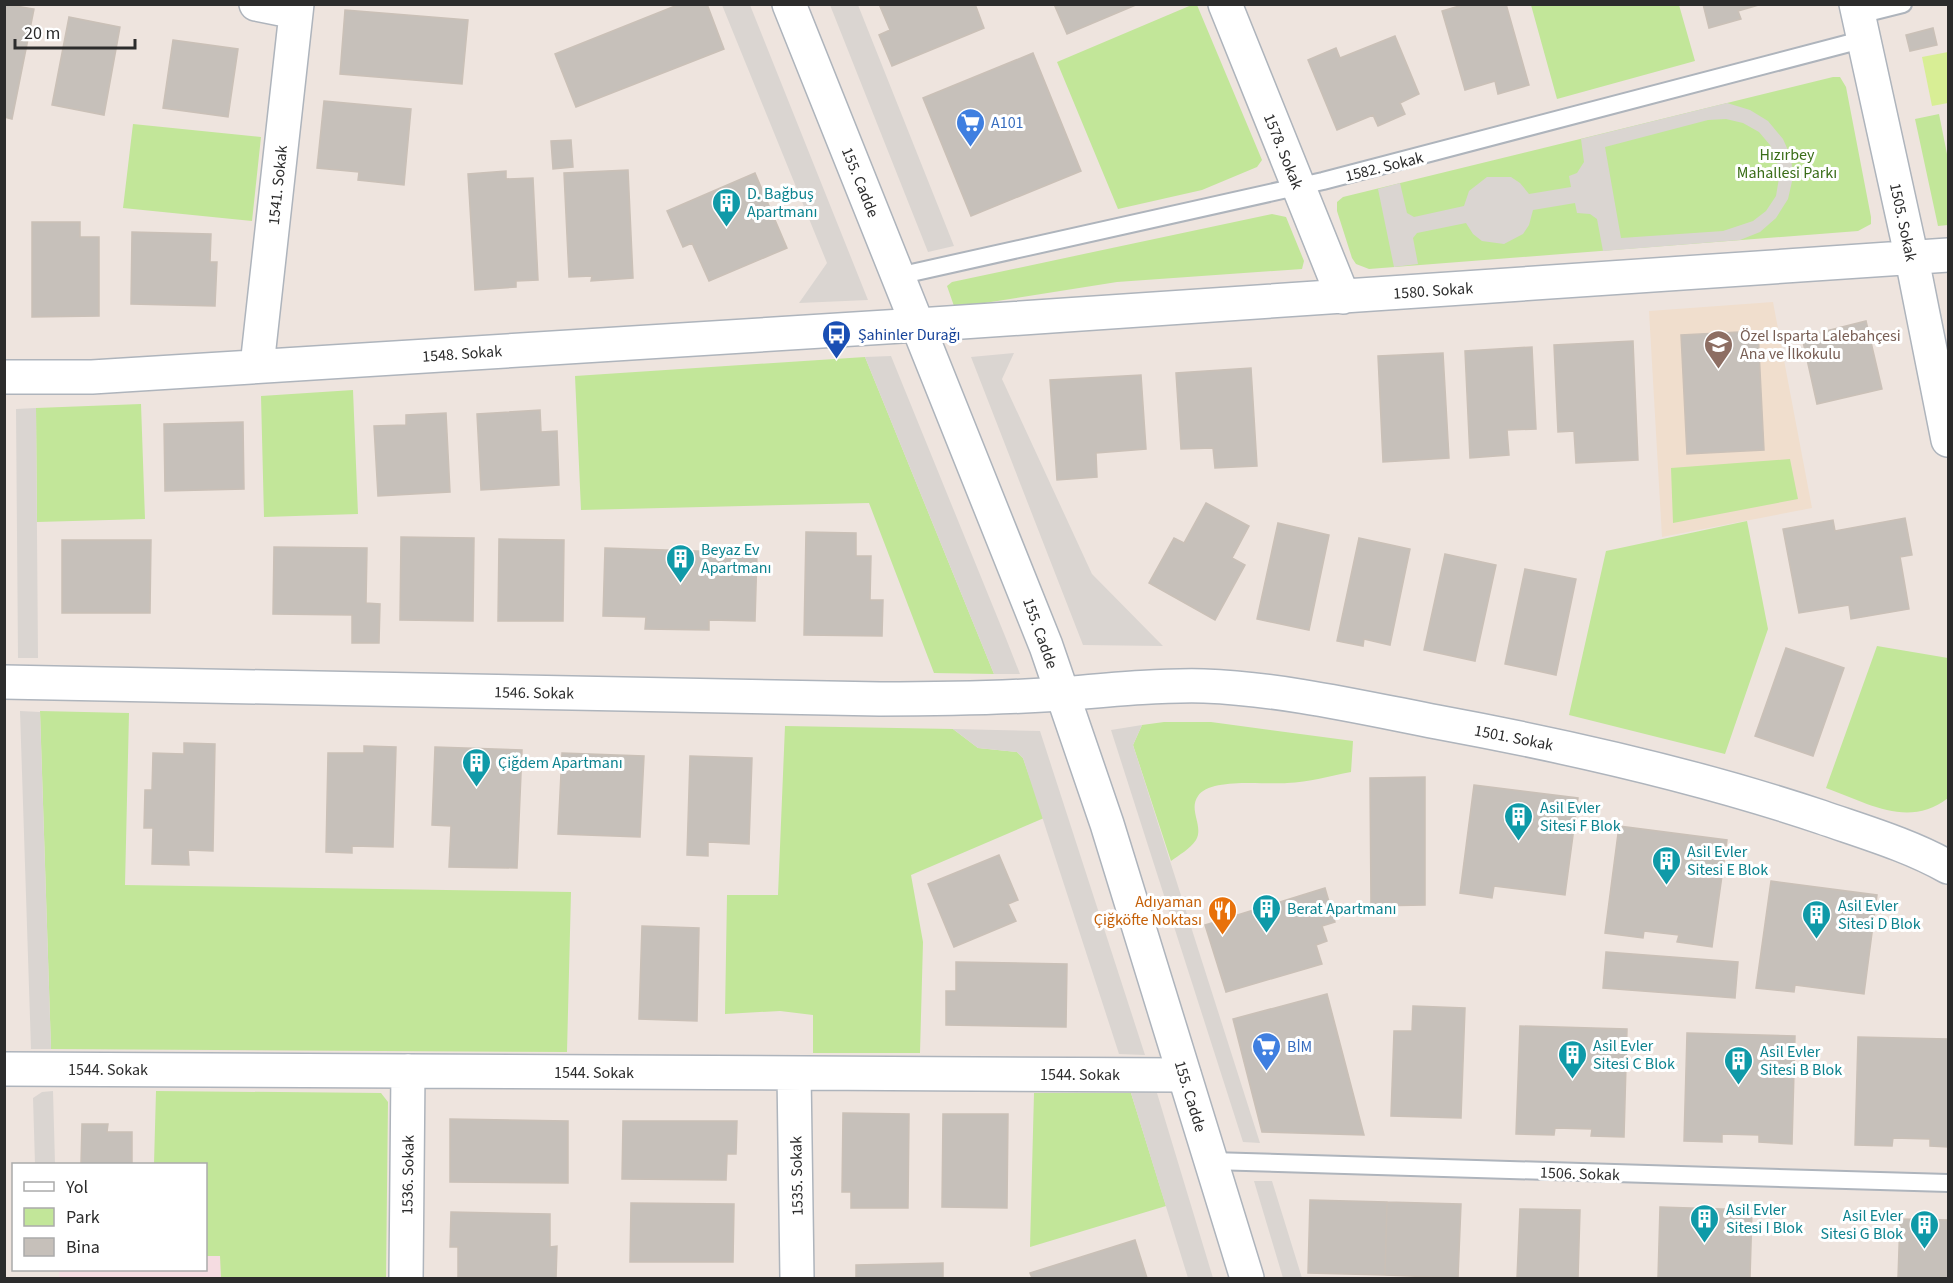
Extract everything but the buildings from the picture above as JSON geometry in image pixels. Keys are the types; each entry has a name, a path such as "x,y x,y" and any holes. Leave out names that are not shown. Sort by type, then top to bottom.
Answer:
{"street":[{"path":"256,4 296,8"},
{"name":"155. Cadde","path":"789,4 1024,588 1063,693 1107,824 1247,1278"},
{"name":"1578. Sokak","path":"1224,4 1343,297"},
{"name":"1541. Sokak","path":"257,366 296,8"},
{"name":"1505. Sokak","path":"1860,20 1912,259 1948,440"},
{"name":"1580. Sokak","path":"918,325 1948,255"},
{"name":"1548. Sokak","path":"4,377 92,377 918,325"},
{"name":"1546. Sokak","path":"4,682 879,699 1063,693"},
{"name":"1501. Sokak","path":"1063,693 1192,687 1251,690 1298,696 1506,735 1683,775 1767,800 1901,846 1948,867"},
{"name":"1544. Sokak","path":"4,1069 1184,1075"},
{"name":"1536. Sokak","path":"406,1278 408,1071"},
{"name":"1535. Sokak","path":"794,1073 798,1278"}],"lane":[{"name":"1582. Sokak","path":"898,276 1299,187 1860,20 1903,4"},
{"name":"1506. Sokak","path":"1211,1161 1948,1183"}],"shaded area":[{"path":"722,5 750,5 868,300 799,303 827,263"},
{"path":"830,5 858,5 954,246 928,252"},
{"path":"1727,103 1750,110 1768,121 1783,139 1791,157 1793,177 1788,199 1776,218 1760,232 1740,240 1603,251 1597,219 1590,214 1577,213 1575,203 1533,210 1529,225 1523,234 1504,244 1482,241 1473,234 1466,223 1417,233 1413,238 1418,264 1394,267 1378,189 1400,183 1407,213 1414,217 1464,206 1469,191 1487,177 1511,177 1520,183 1529,194 1571,187 1569,176 1577,173 1584,162 1581,139","holes":["1726,119 1743,123 1759,132 1770,145 1777,161 1779,178 1776,196 1766,211 1753,221 1723,231 1621,238 1605,147 1708,120"]},
{"name":"Özel Isparta Lalebahçesi Ana ve İlkokulu","path":"1773,302 1812,508 1662,537 1649,311"},
{"path":"1014,353 1002,379 1092,574 1163,646 1083,645 971,357"},
{"path":"891,356 1020,674 994,674 865,357"},
{"path":"36,408 38,658 18,658 16,409"},
{"path":"20,711 40,712 51,1049 31,1049"},
{"path":"1142,725 1133,745 1260,1143 1243,1142 1111,730"},
{"path":"953,729 1040,731 1145,1055 1119,1054 1023,758 1017,752 978,748"},
{"path":"53,1091 55,1163 35,1163 33,1098 42,1092"},
{"path":"1131,1093 1157,1093 1213,1278 1188,1278"},
{"path":"1254,1181 1272,1181 1302,1278 1283,1278"},
{"path":"207,1256 221,1256 221,1278 59,1278 59,1271 207,1271"}],"green space":[{"path":"1194,4 1197,5 1262,160 1257,167 1202,190 1118,209 1057,62"},
{"path":"1531,5 1679,5 1695,61 1557,99"},
{"path":"1948,52 1948,103 1932,106 1922,57"},
{"name":"Hızırbey Mahallesi Parkı","path":"1840,77 1846,87 1871,217 1871,224 1858,231 1369,269 1356,264 1352,258 1337,211 1337,202 1343,197"},
{"path":"1939,114 1948,159 1948,225 1938,226 1915,119"},
{"path":"133,124 261,137 252,221 123,208"},
{"path":"1272,214 1286,217 1304,261 1302,269 1117,282 959,307 954,306 947,286 952,282"},
{"path":"865,357 994,674 934,673 869,503 581,510 575,376"},
{"path":"353,390 358,514 264,517 261,396"},
{"path":"141,404 145,519 37,522 36,408"},
{"path":"1790,459 1798,499 1673,523 1671,468"},
{"path":"1747,521 1768,629 1725,754 1569,715 1606,551"},
{"path":"1877,646 1948,658 1948,798 1933,807 1918,812 1888,810 1826,788"},
{"path":"40,711 129,713 125,885 571,892 567,1052 51,1049"},
{"path":"1164,722 1211,722 1353,741 1351,772 1303,781 1226,784 1204,790 1195,801 1198,829 1196,840 1171,861 1133,745 1142,725"},
{"path":"785,726 953,729 978,748 1017,752 1023,758 1044,818 911,875 923,942 920,1053 813,1053 813,1015 780,1011 725,1014 727,895 778,895"},
{"path":"156,1091 381,1093 388,1102 386,1278 221,1278 220,1256 207,1256 207,1163 154,1163"},
{"path":"1034,1093 1131,1093 1166,1206 1030,1247"}],"place":[{"name":"A101","path":"970,148"},
{"name":"D. Bağbuş Apartmanı","path":"726,228"},
{"name":"Şahinler Durağı","path":"837,360"},
{"name":"Özel Isparta Lalebahçesi Ana ve İlkokulu","path":"1719,370"},
{"name":"Beyaz Ev Apartmanı","path":"680,584"},
{"name":"Çiğdem Apartmanı","path":"477,788"},
{"name":"Asil Evler Sitesi F Blok","path":"1519,842"},
{"name":"Asil Evler Sitesi E Blok","path":"1666,886"},
{"name":"Berat Apartmanı","path":"1266,934"},
{"name":"Adıyaman Çiğköfte Noktası","path":"1223,936"},
{"name":"Asil Evler Sitesi D Blok","path":"1817,940"},
{"name":"BİM","path":"1266,1072"},
{"name":"Asil Evler Sitesi C Blok","path":"1572,1080"},
{"name":"Asil Evler Sitesi B Blok","path":"1739,1086"},
{"name":"Asil Evler Sitesi I Blok","path":"1705,1244"},
{"name":"Asil Evler Sitesi G Blok","path":"1924,1250"}]}
